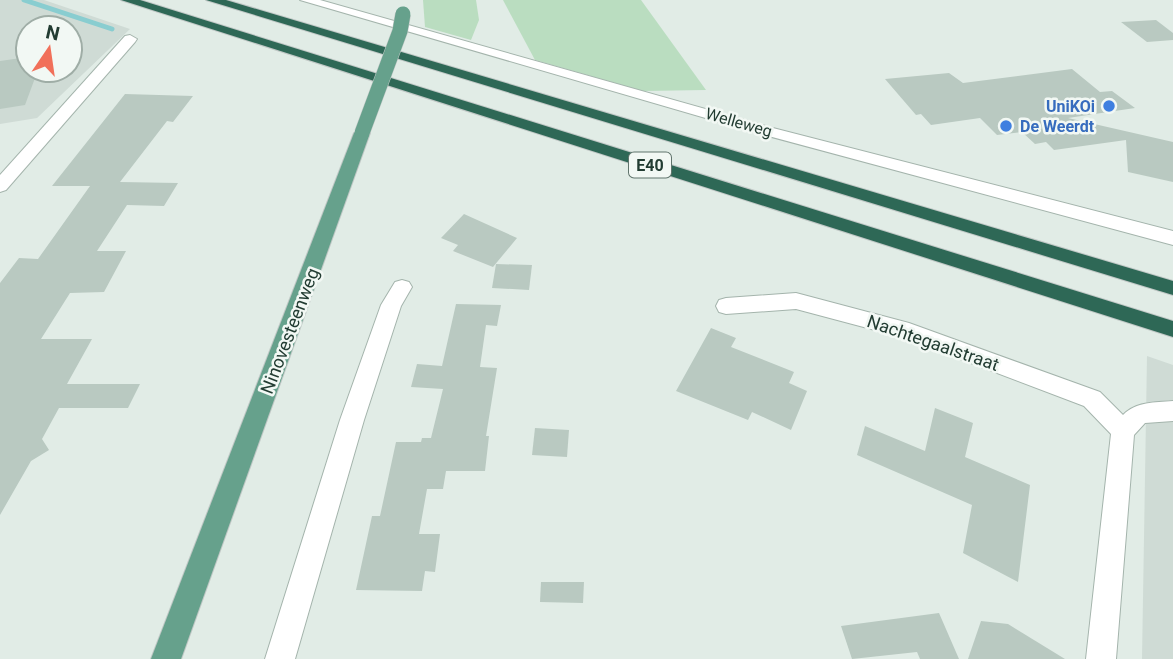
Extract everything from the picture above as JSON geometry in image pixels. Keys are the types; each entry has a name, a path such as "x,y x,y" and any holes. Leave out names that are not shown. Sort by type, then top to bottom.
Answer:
{"highway":[{"name":"E40","path":"127,0 1173,329"},
{"name":"E40","path":"212,0 1173,288"}],"main road":[{"name":"Ninovesteenweg","path":"166,659 401,31 402,7"}],"street":[{"name":"Welleweg","path":"306,0 764,130 1173,238"},
{"path":"0,186 130,39"},
{"path":"280,659 352,420 391,305 402,287"},
{"name":"Nachtegaalstraat","path":"726,306 796,301 909,331 1093,399 1122,431"},
{"path":"1101,659 1122,431 1139,414 1173,411"}],"shaded area":[{"path":"0,0 44,0 130,29 84,73 84,14 14,14 14,84 73,84 37,118 0,124"},
{"path":"1147,356 1173,365 1173,659 1142,659"}],"green space":[{"path":"423,0 476,0 479,20 471,40 425,27"},
{"path":"503,0 641,0 706,90 643,91 535,60"}],"building":[{"path":"1156,20 1173,33 1173,40 1147,42 1121,22"},
{"path":"14,59 14,84 33,84 25,105 0,109 0,61"},
{"path":"1072,69 1100,92 1112,91 1135,108 1068,118 1173,142 1173,182 1128,172 1126,140 1054,150 1046,142 1035,144 1022,132 997,135 980,118 931,125 921,114 916,115 885,79 949,73 963,83"},
{"path":"125,94 193,96 173,122 167,121 120,182 178,183 164,206 127,205 97,251 126,251 104,292 70,293 41,339 92,339 67,384 140,384 128,408 59,408 42,439 49,450 31,461 0,515 0,283 19,258 38,259 90,186 52,186"},
{"path":"464,214 517,238 493,267 453,251 458,245 441,238"},
{"path":"496,264 532,265 529,290 492,288"},
{"path":"456,304 501,305 497,326 486,325 480,367 497,368 486,436 489,436 485,471 446,471 443,489 427,489 419,534 440,534 435,572 425,571 422,591 356,590 372,516 380,516 396,442 421,442 422,438 431,438 443,389 411,387 417,364 442,366"},
{"path":"711,328 736,338 731,347 794,372 789,383 807,391 791,430 752,412 748,420 676,391"},
{"path":"935,408 973,423 965,457 1030,485 1018,582 963,553 972,505 857,455 865,426 925,451"},
{"path":"535,428 569,430 567,457 532,455"},
{"path":"541,582 584,582 583,603 540,602"},
{"path":"939,613 959,659 920,659 917,652 852,659 841,626"},
{"path":"981,621 1008,624 1065,659 968,659"}],"waterway":[{"path":"24,0 112,29"}],"place":[{"name":"UniKOi","path":"1109,106"},
{"name":"De Weerdt","path":"1006,126"}]}
